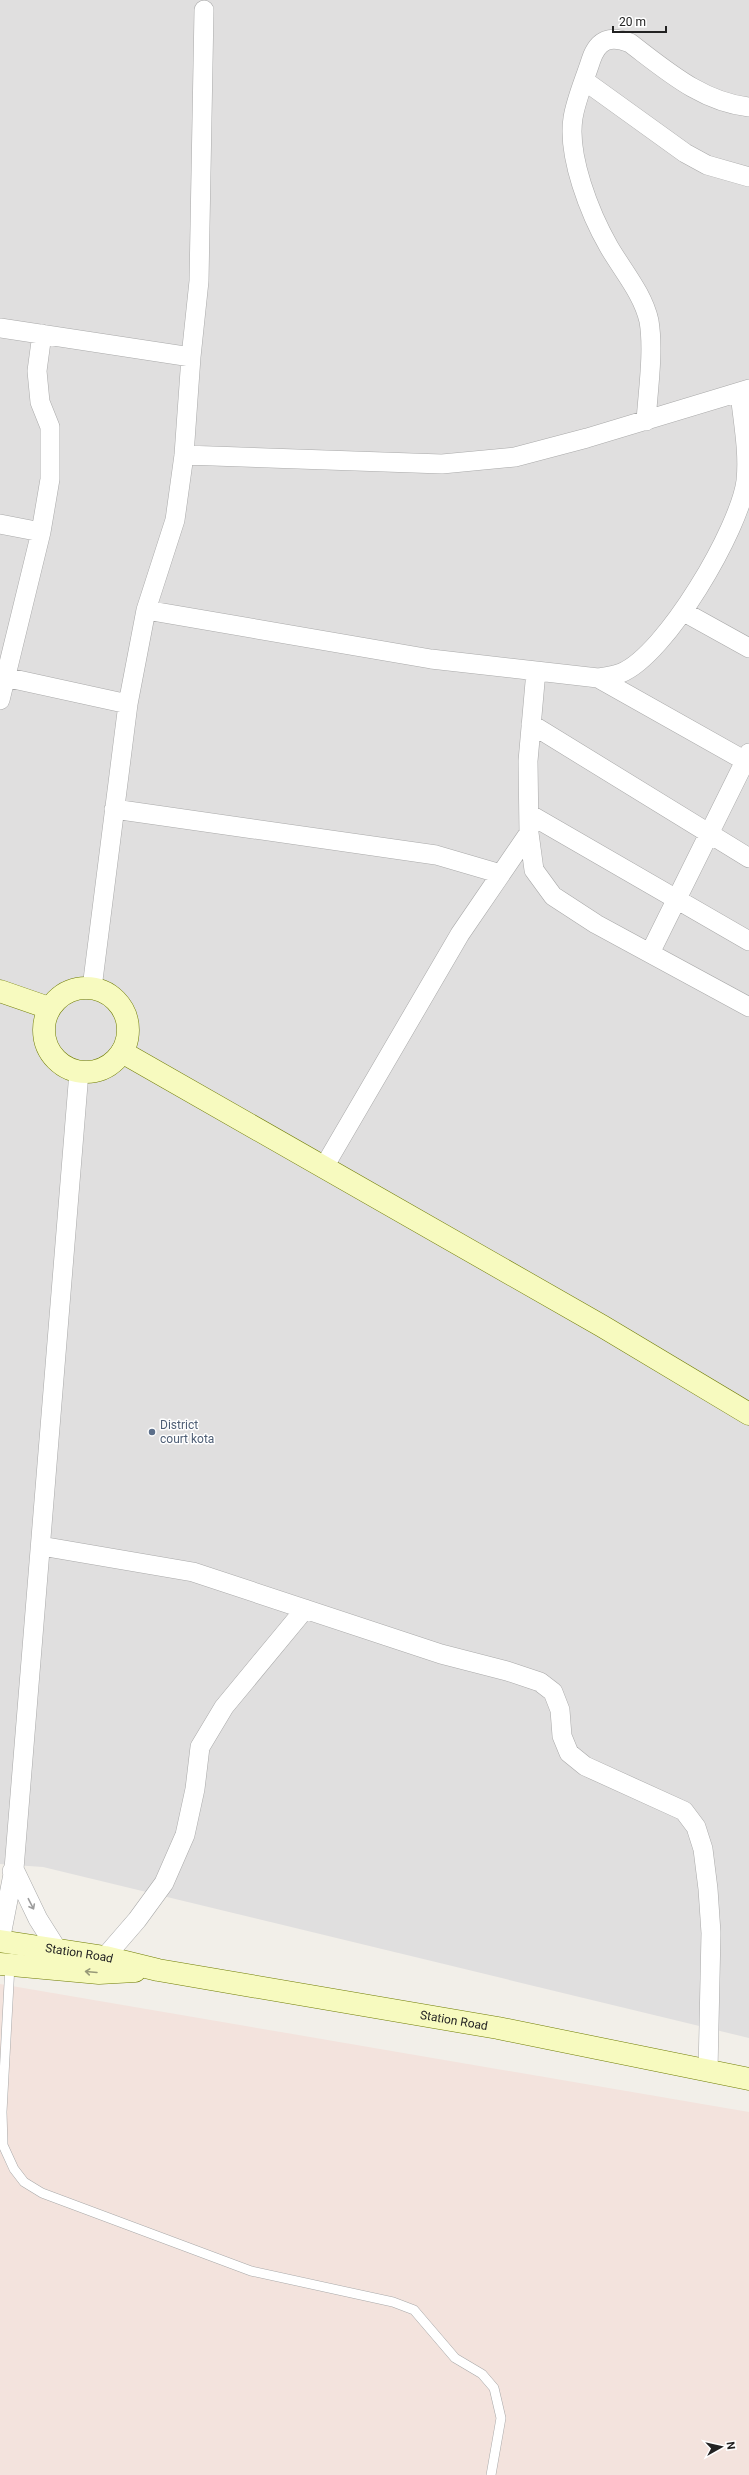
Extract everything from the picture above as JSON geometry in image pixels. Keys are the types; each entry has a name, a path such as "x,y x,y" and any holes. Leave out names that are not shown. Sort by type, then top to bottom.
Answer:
{"street":[{"path":"92,988 128,704 146,610 175,520 184,456 191,357 199,281 204,10"},
{"path":"646,421 650,338 649,321 633,284 609,247 585,198 574,151 573,118 593,54 604,40 617,38 630,43 702,94 731,105 749,107"},
{"path":"585,81 685,152 707,165 749,177"},
{"path":"0,328 191,357"},
{"path":"0,700 3,677 41,532 50,479 50,427 40,402 37,371 42,334"},
{"path":"146,610 431,659 598,678 622,673 646,655 684,612 746,505 747,450 744,391 646,421 515,457 442,464 184,456"},
{"path":"0,524 41,532"},
{"path":"684,612 749,648"},
{"path":"536,671 528,761 529,834 534,870 553,896 596,924 749,1007"},
{"path":"3,677 128,704"},
{"path":"598,678 748,759 709,832 678,900 650,953"},
{"path":"531,724 709,832 749,858"},
{"path":"114,808 436,855 501,874"},
{"path":"529,814 749,941"},
{"path":"324,1167 460,934 529,834"},
{"path":"75,988 92,988 111,997 120,1005 127,1020 128,1036 122,1052 111,1064 101,1069 79,1072 64,1066 52,1055 44,1040 44,1029 49,1008 60,996 75,988"},
{"path":"0,991 49,1008"},
{"path":"122,1052 602,1326 749,1414"},
{"path":"0,1941 14,1869 79,1072"},
{"path":"41,1546 193,1572 441,1654 507,1671 540,1682 553,1692 560,1710 562,1736 569,1753 585,1766 684,1811 696,1827 703,1849 711,1933 708,2070"},
{"path":"105,1957 137,1920 167,1876 185,1835 195,1790 200,1747 224,1707 305,1609"},
{"path":"0,1881 14,1869"},
{"path":"14,1869 38,1919 57,1949"},
{"name":"Station Road","path":"0,1941 105,1957 158,1970 498,2028 749,2079"},
{"name":"Station Road","path":"5,1965 99,1973 158,1970"}],"lane":[{"path":"5,1965 2,2112 3,2145 14,2169 24,2182 42,2193 251,2271 393,2302 414,2310 455,2358 482,2374 494,2388 501,2418 491,2475"}],"shaded area":[{"path":"0,0 749,0 749,2038 43,1867 0,1864"},
{"path":"0,1984 749,2112 749,2475 0,2475"}],"place":[{"name":"District court kota","path":"152,1432"}]}
